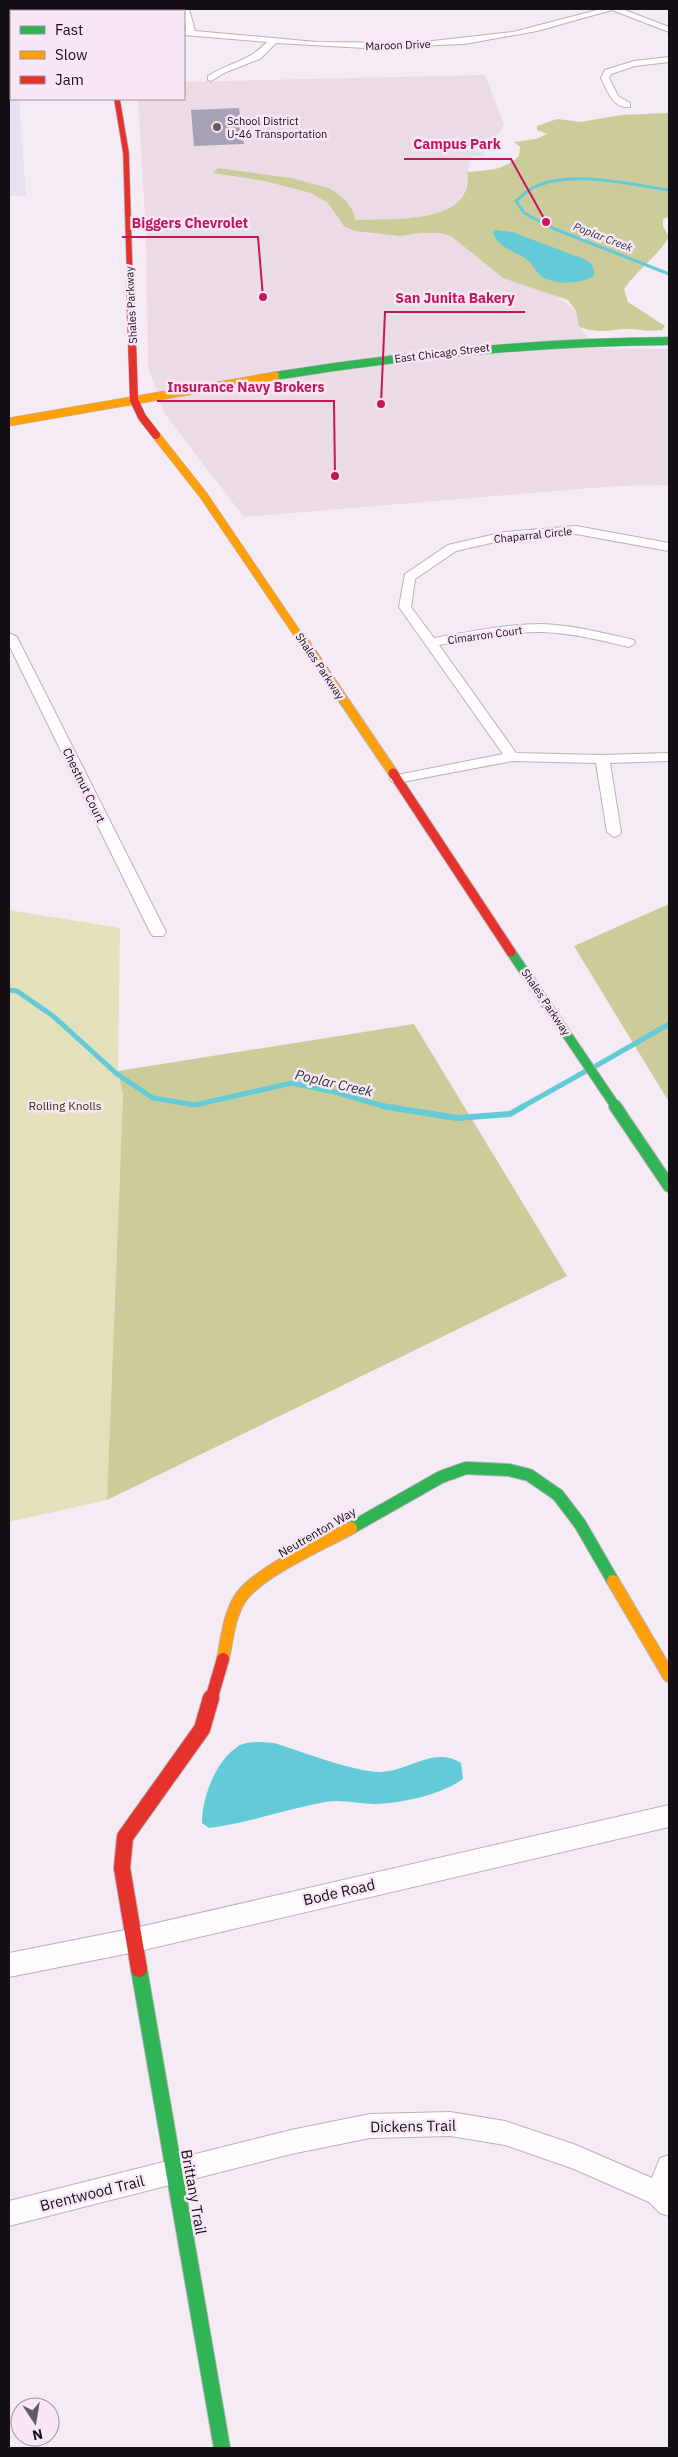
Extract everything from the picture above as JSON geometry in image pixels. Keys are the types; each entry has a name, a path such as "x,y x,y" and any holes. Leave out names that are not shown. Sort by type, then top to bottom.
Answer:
{"street":[{"path":"185,9 187,33"},
{"name":"Maroon Drive","path":"187,33 273,41 371,46 444,43 514,34 609,9"},
{"path":"616,9 669,30"},
{"path":"211,78 223,70 257,57 273,41"},
{"path":"627,105 614,97 605,78 608,72 634,64 669,60"},
{"name":"Shales Parkway","path":"117,100 126,153 134,400 142,417 204,496 397,779 432,835 669,1186"},
{"name":"East Chicago Street","path":"9,422 298,373 456,350 535,343 669,341"},
{"name":"Chaparral Circle","path":"512,757 405,607 408,577 452,548 504,536 576,530 669,547"},
{"name":"Cimarron Court","path":"429,643 500,630 540,628 582,632 629,643"},
{"name":"Chestnut Court","path":"10,637 158,932"},
{"path":"397,779 512,757 602,759 669,757"},
{"path":"602,759 614,832"},
{"name":"Neutrenton Way","path":"135,1940 122,1868 125,1837 202,1729 218,1680 234,1612 243,1595 260,1580 442,1477 466,1468 509,1470 529,1474 558,1495 580,1524 669,1676"},
{"name":"Bode Road","path":"9,1965 135,1940 669,1816"},
{"name":"Brittany Trail","path":"135,1940 222,2448"},
{"name":"Dickens Trail","path":"176,2171 291,2142 370,2126 450,2124 505,2133 576,2157 663,2199"},
{"path":"663,2199 669,2167"},
{"name":"Brentwood Trail","path":"9,2214 176,2171"}],"shaded area":[{"path":"9,9 13,9 10,10 10,100 19,100 26,196 9,196"},
{"path":"485,75 504,125 483,156 470,157 465,195 451,236 503,278 553,293 576,311 579,327 597,348 669,349 669,485 616,486 244,517 164,413 148,366 146,235 138,100 185,100 185,82"},
{"path":"669,113 669,217 663,219 663,226 669,237 624,289 628,302 665,326 662,330 626,329 599,331 579,327 576,311 568,300 503,278 451,236 439,233 421,233 400,236 355,231 344,226 328,203 311,193 265,181 213,173 218,168 291,178 328,188 346,201 352,210 355,220 427,216 444,210 458,202 466,189 467,172 495,169 507,165 519,156 520,147 514,142 536,139 547,134 537,130 537,126 557,119 581,122 621,115"},
{"path":"669,904 669,1102 574,946"},
{"path":"414,1024 567,1276 107,1500 123,1095 118,1071"}],"green space":[{"name":"Rolling Knolls","path":"9,910 120,928 118,1071 123,1095 107,1500 9,1522"}],"water":[{"path":"496,230 512,232 584,259 592,266 594,276 582,281 569,283 556,282 544,278 528,260 506,248 498,241 493,232"},
{"path":"260,1742 274,1743 358,1769 381,1772 392,1771 431,1758 451,1758 461,1763 463,1779 443,1790 409,1800 375,1804 338,1801 325,1802 239,1823 209,1828 202,1823 204,1803 216,1771 237,1747"}],"building":[{"name":"School District U-46 Transportation","path":"239,108 244,144 194,146 191,110"}],"waterway":[{"name":"Poplar Creek","path":"669,190 599,180 562,180 546,183 531,189 516,201 524,213 552,228 669,274"},
{"name":"Poplar Creek","path":"9,990 17,991 53,1016 117,1074 153,1098 195,1105 292,1083 335,1092 383,1106"},
{"name":"Poplar Creek","path":"594,1067 669,1024"},
{"name":"Poplar Creek","path":"522,1107 586,1071"},
{"name":"Poplar Creek","path":"383,1106 457,1118 510,1114 524,1106"}],"traffic: fast":[{"path":"275,376 373,361 471,350 570,343 669,341"},
{"path":"511,952 669,1186"},
{"path":"351,1528 441,1477 466,1468 509,1470 529,1475 558,1495 580,1524 613,1581"},
{"path":"139,1969 222,2448"}],"traffic: slow":[{"path":"9,422 275,376"},
{"path":"156,435 204,496 393,773"},
{"path":"223,1659 230,1626 242,1596 276,1569 351,1528"},
{"path":"613,1581 669,1676"}],"traffic: jam":[{"path":"117,100 126,153 134,400 142,417 156,435"},
{"path":"393,773 511,952"},
{"path":"139,1969 122,1868 125,1837 202,1729 223,1659"}],"place":[{"name":"School District U-46 Transportation","path":"217,127"},
{"name":"Campus Park","path":"546,222"},
{"name":"Biggers Chevrolet","path":"263,297"},
{"name":"San Junita Bakery","path":"381,404"},
{"name":"Insurance Navy Brokers","path":"335,476"}]}
